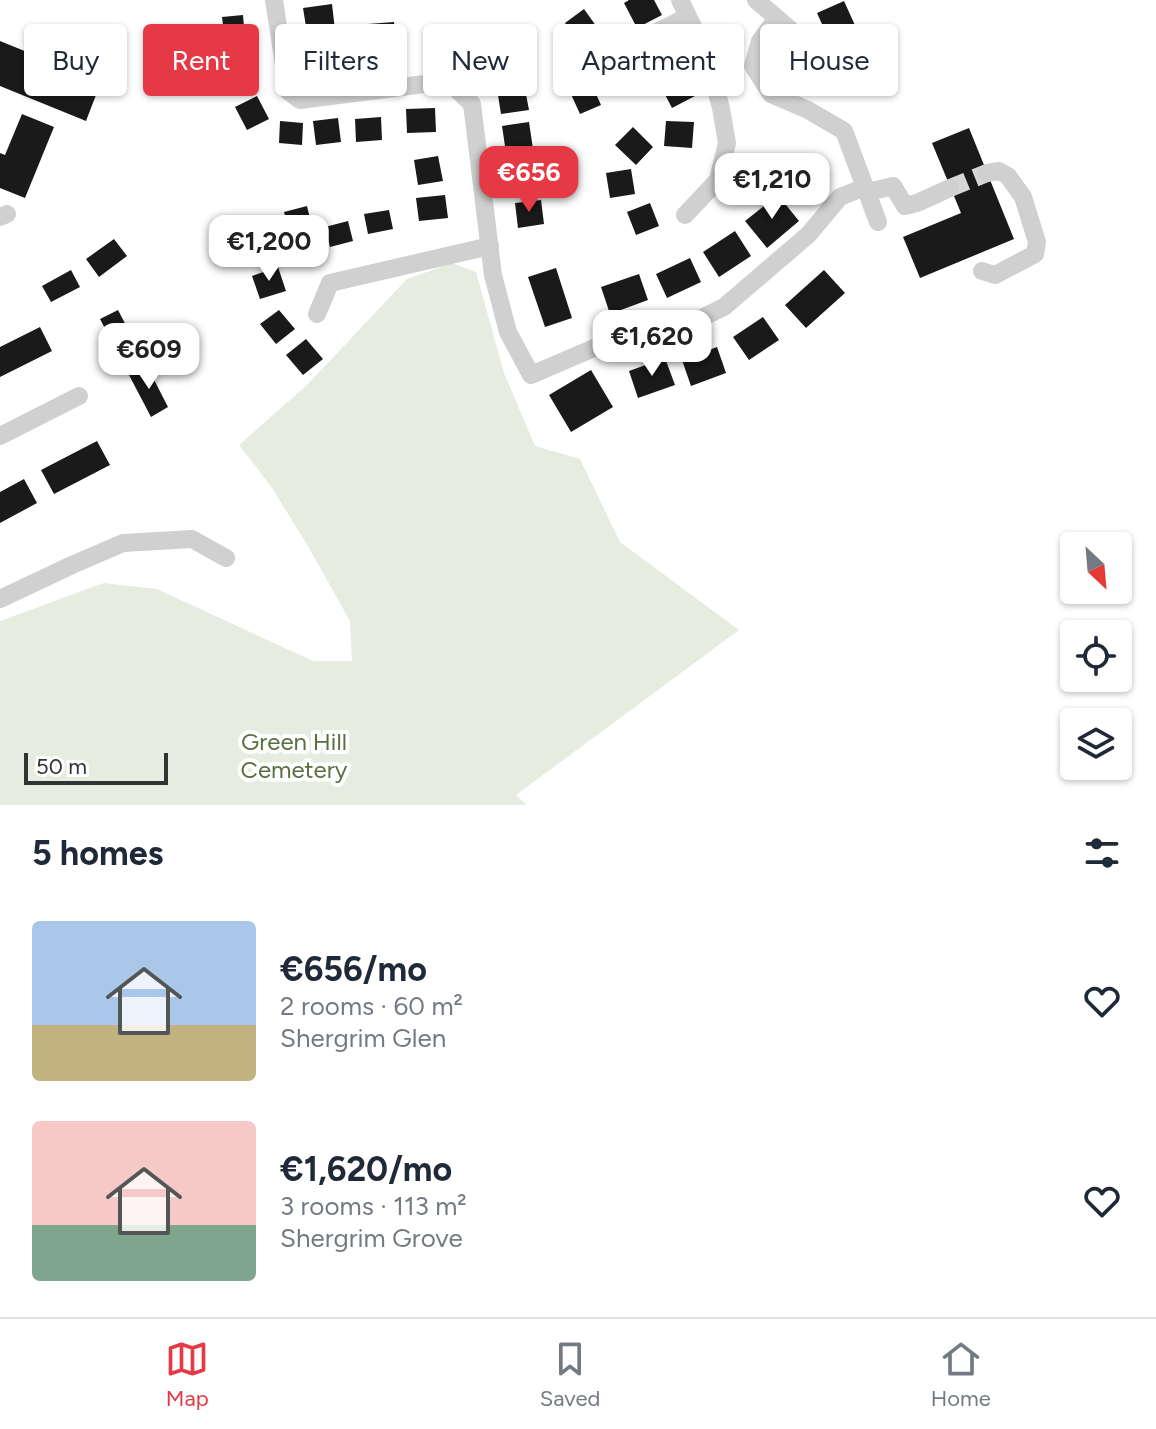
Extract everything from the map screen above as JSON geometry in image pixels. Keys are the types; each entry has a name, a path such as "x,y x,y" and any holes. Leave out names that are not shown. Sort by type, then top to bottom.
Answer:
{"street":[{"path":"274,0 288,91 300,100 448,81 472,104 493,275 508,332 531,375 615,339 683,327 724,307 808,235 840,197 865,187 873,191 893,186 905,206 950,188"},
{"path":"756,0 784,24"},
{"path":"656,24 683,8 706,53 727,143 718,180 685,215"},
{"path":"777,18 760,41 753,66 771,94 808,110 844,131 878,222"},
{"path":"982,271 995,275 1021,263 1035,254 1037,242 1023,197 1008,176 999,171 987,173"},
{"path":"317,314 330,283 490,246"},
{"path":"0,436 79,396"},
{"path":"0,599 123,543 192,539 226,558"}],"green space":[{"name":"Green Hill Cemetery","path":"452,263 476,272 504,373 535,446 580,459 620,542 739,630 516,795 527,805 0,805 0,621 104,583 157,589 313,661 352,661 350,621 270,485 239,445 308,384 407,279"}],"building":[{"path":"629,0 654,0 662,15 645,24 635,24 624,3"},
{"path":"844,1 854,24 822,24 817,13"},
{"path":"332,4 334,24 306,24 303,8"},
{"path":"584,9 595,24 566,24"},
{"path":"243,15 244,24 223,24 222,17"},
{"path":"0,41 24,51 24,96 0,86"},
{"path":"25,96 96,96 86,121"},
{"path":"257,96 269,119 247,130 235,107"},
{"path":"498,96 526,96 529,110 501,114"},
{"path":"572,96 597,96 601,105 580,114"},
{"path":"666,96 695,96 672,108"},
{"path":"435,108 436,132 407,133 406,109"},
{"path":"22,114 54,127 25,198 0,188 0,153 5,155"},
{"path":"381,117 382,140 356,142 355,119"},
{"path":"338,118 341,142 316,145 313,121"},
{"path":"280,121 303,123 302,145 279,143"},
{"path":"666,121 694,122 692,148 664,146"},
{"path":"529,122 533,149 506,153 502,126"},
{"path":"633,127 653,147 636,165 615,145"},
{"path":"969,128 1014,239 920,278 903,237 961,213 932,143"},
{"path":"438,156 443,181 418,185 414,160"},
{"path":"534,160 538,184 510,189 506,164"},
{"path":"631,169 635,194 610,198 606,173"},
{"path":"445,195 448,218 419,221 416,198"},
{"path":"778,195 799,221 767,248 745,221"},
{"path":"541,200 544,224 518,228 515,203"},
{"path":"650,203 659,226 636,235 627,212"},
{"path":"307,206 312,227 290,233 284,212"},
{"path":"389,210 393,229 368,234 364,214"},
{"path":"271,218 284,243 262,255 249,230"},
{"path":"348,221 353,241 330,247 325,227"},
{"path":"735,231 751,256 719,277 703,252"},
{"path":"114,239 127,256 99,277 86,259"},
{"path":"690,258 701,282 667,298 656,274"},
{"path":"278,267 286,291 260,299 252,276"},
{"path":"556,268 572,318 545,327 528,277"},
{"path":"71,270 80,287 51,302 42,286"},
{"path":"824,270 845,293 806,328 785,305"},
{"path":"639,274 648,300 610,314 601,287"},
{"path":"118,310 142,356 124,365 100,319"},
{"path":"279,310 295,329 276,344 260,324"},
{"path":"763,317 779,340 749,360 733,337"},
{"path":"40,327 52,351 0,377 0,347"},
{"path":"306,339 323,359 303,375 286,355"},
{"path":"717,347 726,373 691,386 682,360"},
{"path":"665,358 675,385 638,398 629,371"},
{"path":"147,366 168,407 151,417 129,375"},
{"path":"591,370 613,407 571,432 549,395"},
{"path":"97,441 110,465 54,494 41,470"},
{"path":"24,479 37,503 0,523 0,492"}],"tunnel":[{"path":"950,188 987,173"}]}
